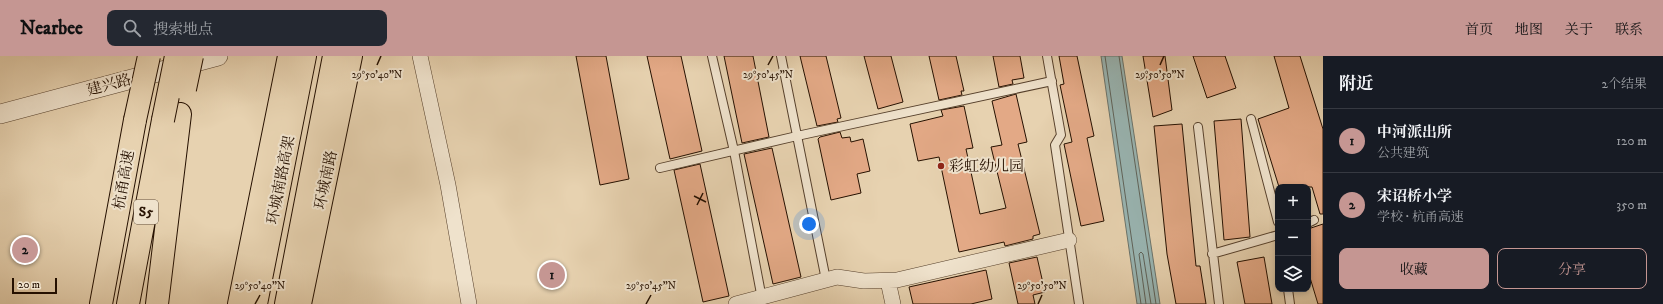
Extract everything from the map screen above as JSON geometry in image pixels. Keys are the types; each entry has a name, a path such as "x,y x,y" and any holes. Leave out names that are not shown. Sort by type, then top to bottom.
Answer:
{"main road":[{"name":"杭甬高速","path":"101,304 135,120 149,56"},
{"name":"杭甬高速","path":"128,304 171,117 176,56"},
{"path":"158,304 171,117 192,56"},
{"name":"环城南路高架","path":"286,304 334,56"},
{"name":"环城南路","path":"300,304 351,56"},
{"path":"239,304 294,59"},
{"name":"环城南路高架","path":"256,304 294,59"},
{"path":"90,304 122,193"}],"street":[{"name":"建兴路","path":"0,114 218,56"},
{"path":"420,56 448,185 469,304"},
{"path":"736,304 762,301 837,277 864,281 897,280 1069,240"},
{"path":"888,281 893,304"}],"lane":[{"path":"712,56 734,150 762,301"},
{"path":"781,56 826,280"},
{"path":"1047,56 1061,135 1055,145 1079,304"},
{"path":"660,168 797,136 1052,81"},
{"path":"1251,119 1277,220"},
{"path":"1198,127 1219,304"},
{"path":"1212,254 1275,235"},
{"path":"1288,292 1290,304"}],"water":[{"path":"1101,56 1122,56 1160,304 1137,304"}],"building":[{"path":"576,56 606,56 629,179 600,185"},
{"path":"647,56 681,56 702,151 670,159"},
{"path":"724,56 753,56 769,137 742,143"},
{"path":"800,56 826,56 841,118 837,119 838,122 817,126"},
{"path":"864,56 891,56 903,102 878,109"},
{"path":"929,56 956,56 964,91 961,91 962,95 939,100"},
{"path":"993,56 1020,56 1024,78 1012,80 1013,84 999,87"},
{"path":"1059,56 1077,56 1094,136 1087,138 1104,221 1081,226 1064,144 1072,142 1060,85 1064,84"},
{"path":"1143,56 1165,56 1172,110 1153,117"},
{"path":"1193,56 1225,56 1236,88 1207,98"},
{"path":"1274,56 1300,56 1323,129 1323,214 1320,214 1311,184 1278,184 1258,119 1289,108"},
{"path":"1016,94 1027,142 1018,144 1040,234 1033,236 1033,239 1005,246 1004,242 959,252 939,157 918,161 910,124 943,116 941,110 964,106 973,148 966,149 980,214 1006,208 991,147 1002,145 992,101"},
{"path":"1241,119 1250,237 1224,240 1214,121"},
{"path":"1182,124 1196,266 1200,266 1206,304 1176,304 1167,254 1154,126"},
{"path":"840,132 842,138 850,137 851,142 863,139 870,171 857,174 861,193 831,200 818,139 820,137"},
{"path":"772,148 801,277 773,284 744,154"},
{"path":"700,164 729,296 703,302 674,170"},
{"path":"1323,224 1323,304 1318,304 1311,281 1311,228"},
{"path":"1037,257 1045,292 1033,295 1035,304 1018,304 1009,263"},
{"path":"1264,257 1272,304 1245,304 1237,262"},
{"path":"986,270 992,299 971,304 913,304 909,287"}],"place":[{"name":"彩虹幼儿园","path":"941,166"},
{"name":"宋诏桥小学","path":"25,250"},
{"name":"中河派出所","path":"552,275"}]}
